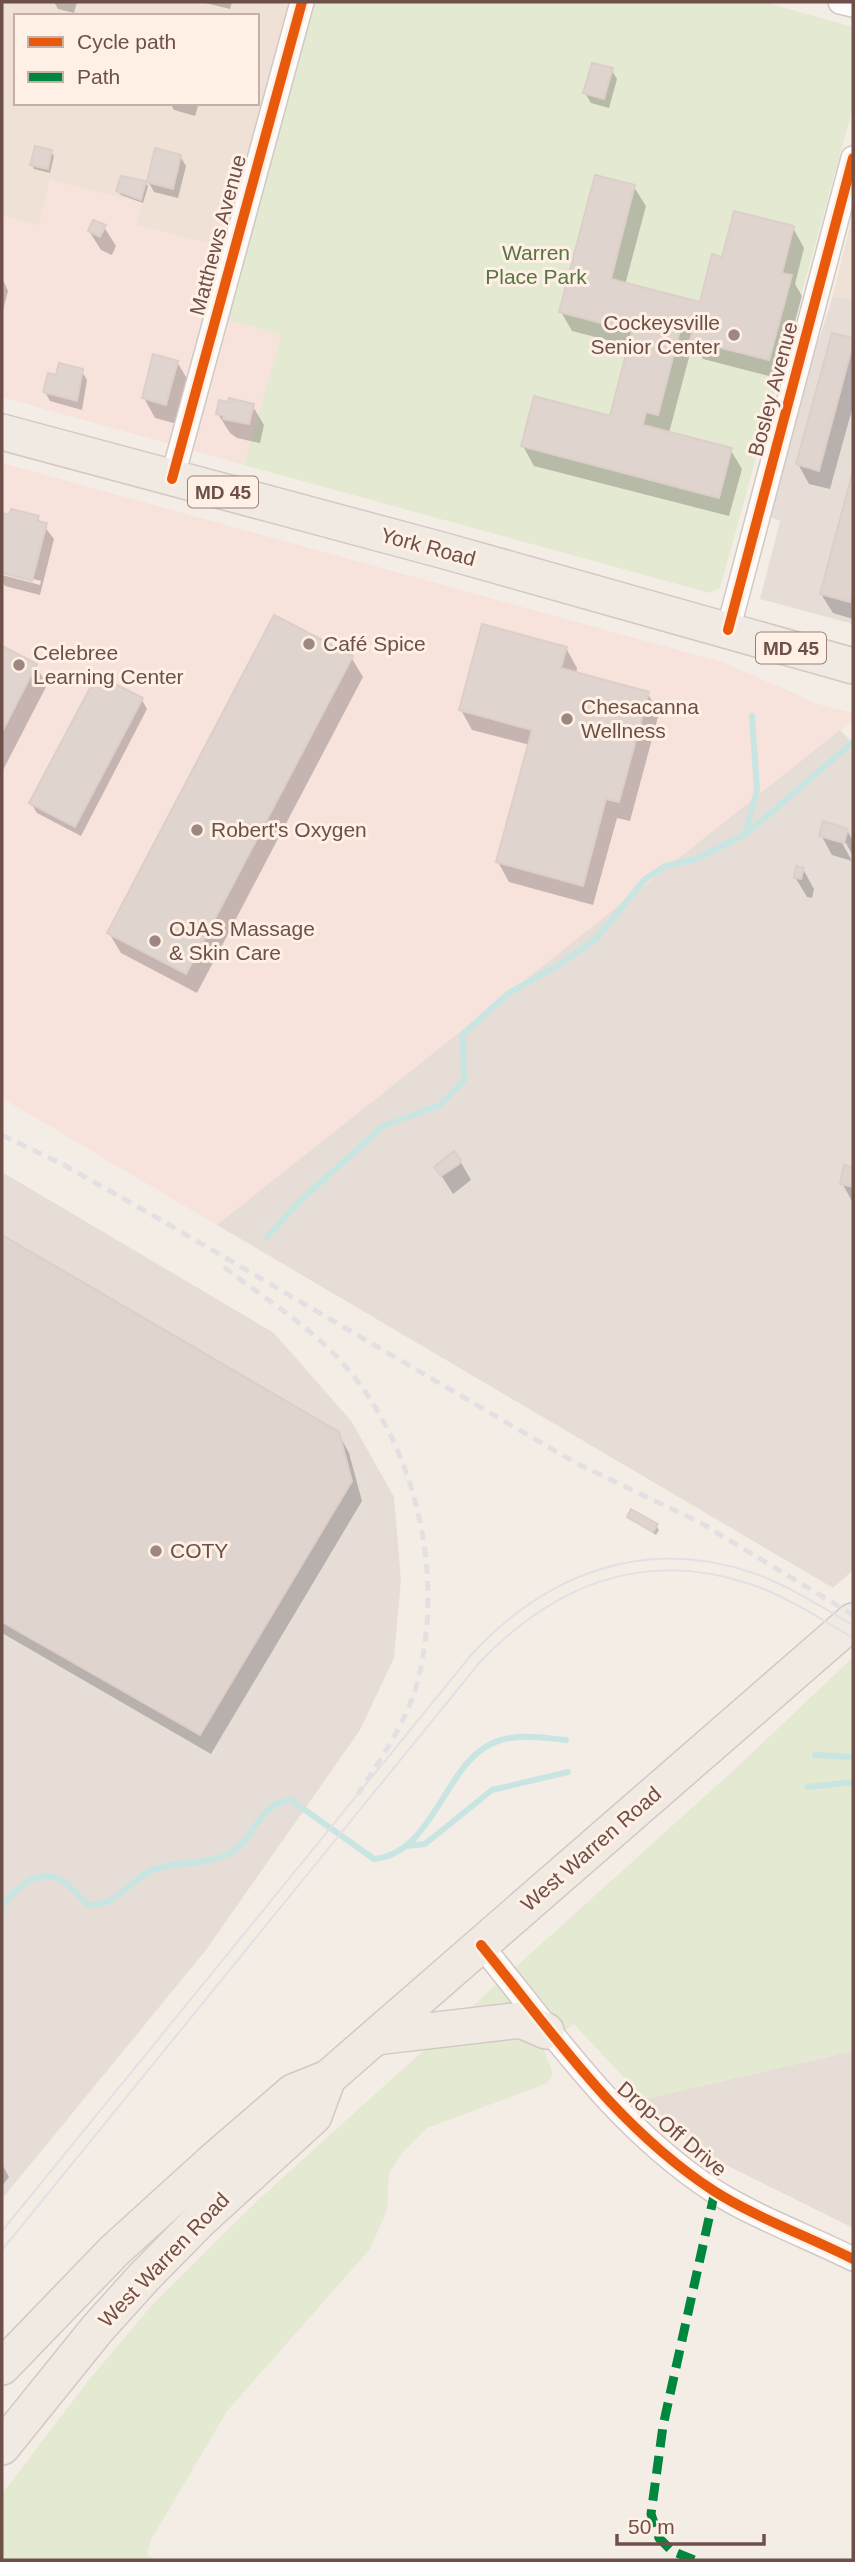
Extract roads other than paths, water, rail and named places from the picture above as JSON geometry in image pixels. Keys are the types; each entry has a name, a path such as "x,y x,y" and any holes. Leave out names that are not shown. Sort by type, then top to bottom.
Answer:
{"main road":[{"name":"York Road","path":"2,432 853,666"},
{"name":"West Warren Road","path":"2,2367 104,2261 212,2162 293,2092 328,2078 853,1621"},
{"path":"376,2037 510,2021 521,2021 546,2031"},
{"name":"West Warren Road","path":"2,2447 83,2346 144,2277 219,2202 314,2116 328,2078"}],"street":[{"name":"Matthews Avenue","path":"172,479 302,2"},
{"path":"840,2 853,5"},
{"name":"Bosley Avenue","path":"728,630 853,158"},
{"name":"Drop-Off Drive","path":"481,1945 531,2006 546,2031 597,2091 632,2126 715,2191 853,2259"}],"waterway":[{"path":"746,832 757,790 752,716"},
{"path":"267,1237 299,1202 383,1126 440,1105 464,1081 463,1034 509,993 560,964 596,939 644,880 665,866 696,859 746,834 853,742"},
{"path":"2,1905 23,1885 39,1877 48,1876 67,1884 87,1904 105,1903 147,1873 168,1866 211,1860 232,1852 240,1846 270,1808 291,1800 374,1859 395,1853 413,1840 466,1764 482,1749 501,1740 517,1737 566,1740"},
{"path":"815,1755 853,1757"},
{"path":"406,1846 425,1844 492,1790 568,1772"},
{"path":"808,1787 853,1782"}],"tram line":[{"path":"2,2231 472,1654 501,1626 532,1602 565,1583 600,1569 636,1561 674,1559 713,1563 753,1573 792,1590 853,1625"},
{"path":"2,2250 480,1662 508,1635 538,1612 570,1594 603,1581 638,1573 674,1570 711,1574 750,1584 803,1608 853,1638"}],"railway":[{"path":"2,1135 64,1165 161,1220 574,1462 701,1523 853,1615"},
{"path":"224,1267 304,1327 347,1368 372,1401 392,1438 408,1478 419,1519 426,1561 428,1604 425,1646 416,1687 398,1729 358,1794"}],"place":[{"name":"Cockeysville Senior Center","path":"734,335"},
{"name":"Café Spice","path":"309,644"},
{"name":"Celebree Learning Center","path":"19,665"},
{"name":"Chesacanna Wellness","path":"567,719"},
{"name":"Robert's Oxygen","path":"197,830"},
{"name":"OJAS Massage & Skin Care","path":"155,941"},
{"name":"COTY","path":"156,1551"}],"park label":[{"name":"Warren Place Park","path":"536,265"}]}
